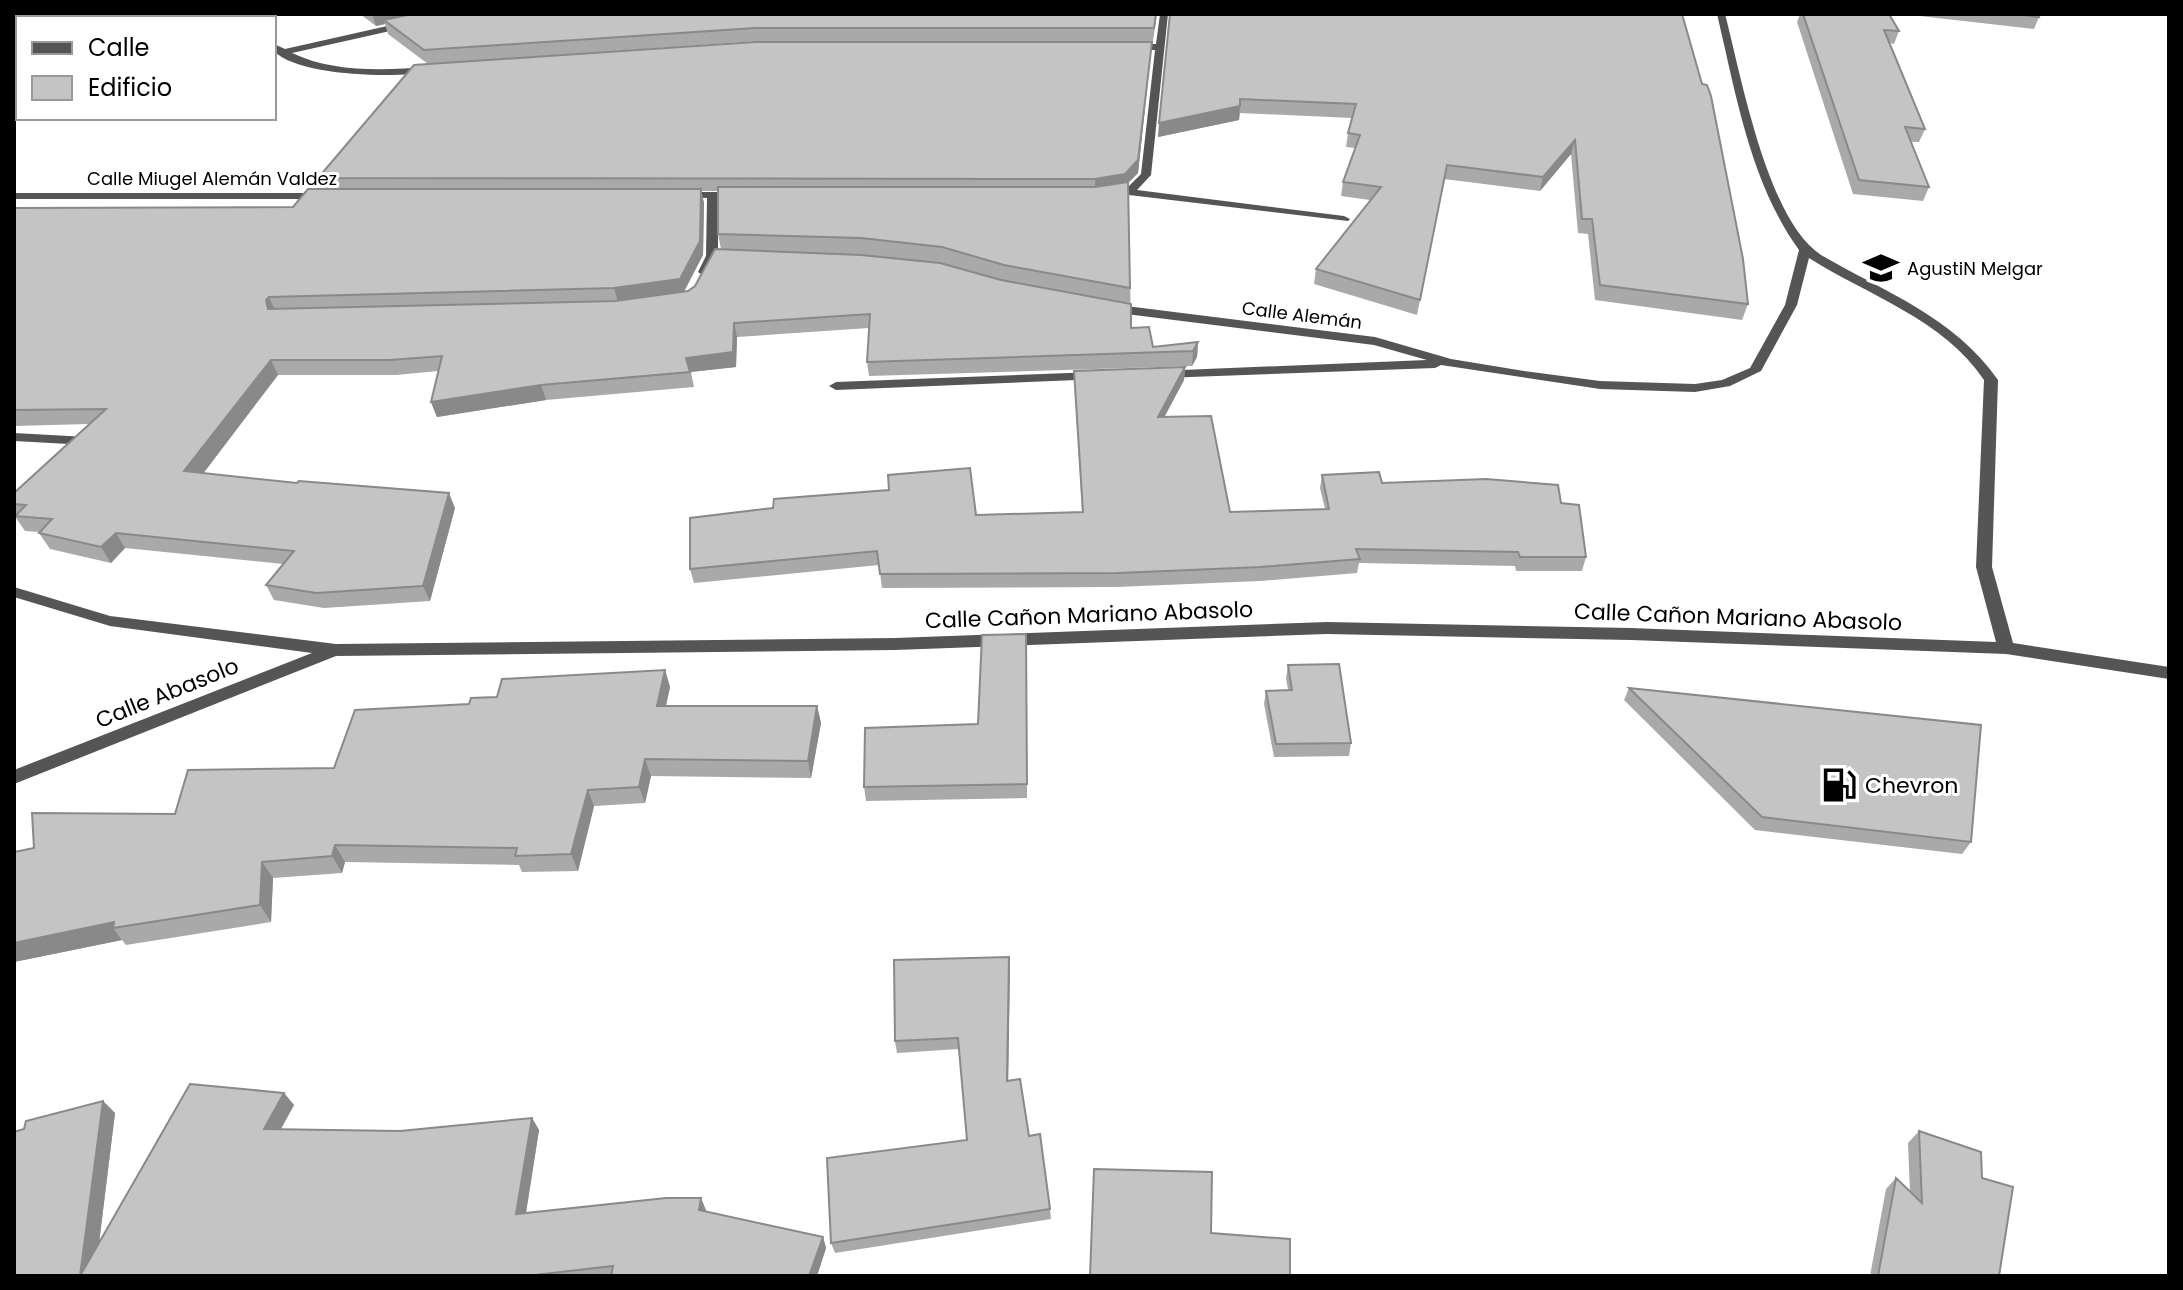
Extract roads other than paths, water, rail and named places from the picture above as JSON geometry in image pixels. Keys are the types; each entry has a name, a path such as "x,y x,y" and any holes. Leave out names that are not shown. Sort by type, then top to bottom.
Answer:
{"street":[{"path":"1129,192 1146,175 1164,14"},
{"path":"1721,14 1753,137 1785,221 1805,250 1948,333 1978,357 1991,380 1984,567 2006,648"},
{"path":"278,50 418,22"},
{"path":"1115,47 1161,47"},
{"path":"278,50 297,59 367,74 445,69"},
{"path":"1095,197 1129,192 1344,219"},
{"path":"665,195 745,195"},
{"path":"696,288 712,256 713,195"},
{"name":"Calle Miugel Alemán Valdez","path":"14,196 332,196"},
{"name":"Calle Alemán","path":"1090,304 1148,315 1375,341 1449,363 1600,385 1695,388 1725,383 1755,371 1791,305 1805,250"},
{"path":"712,256 727,256"},
{"path":"1150,374 1449,363"},
{"path":"836,386 1103,376"},
{"path":"14,437 87,441"},
{"name":"Calle Cañon Mariano Abasolo","path":"14,592 110,621 336,650 895,644 1327,628 1631,634 2006,648 2169,673"},
{"name":"Calle Abasolo","path":"14,777 336,650"}],"place":[{"name":"AgustiN Melgar","path":"1881,268"},
{"name":"Chevron","path":"1839,785"}]}
